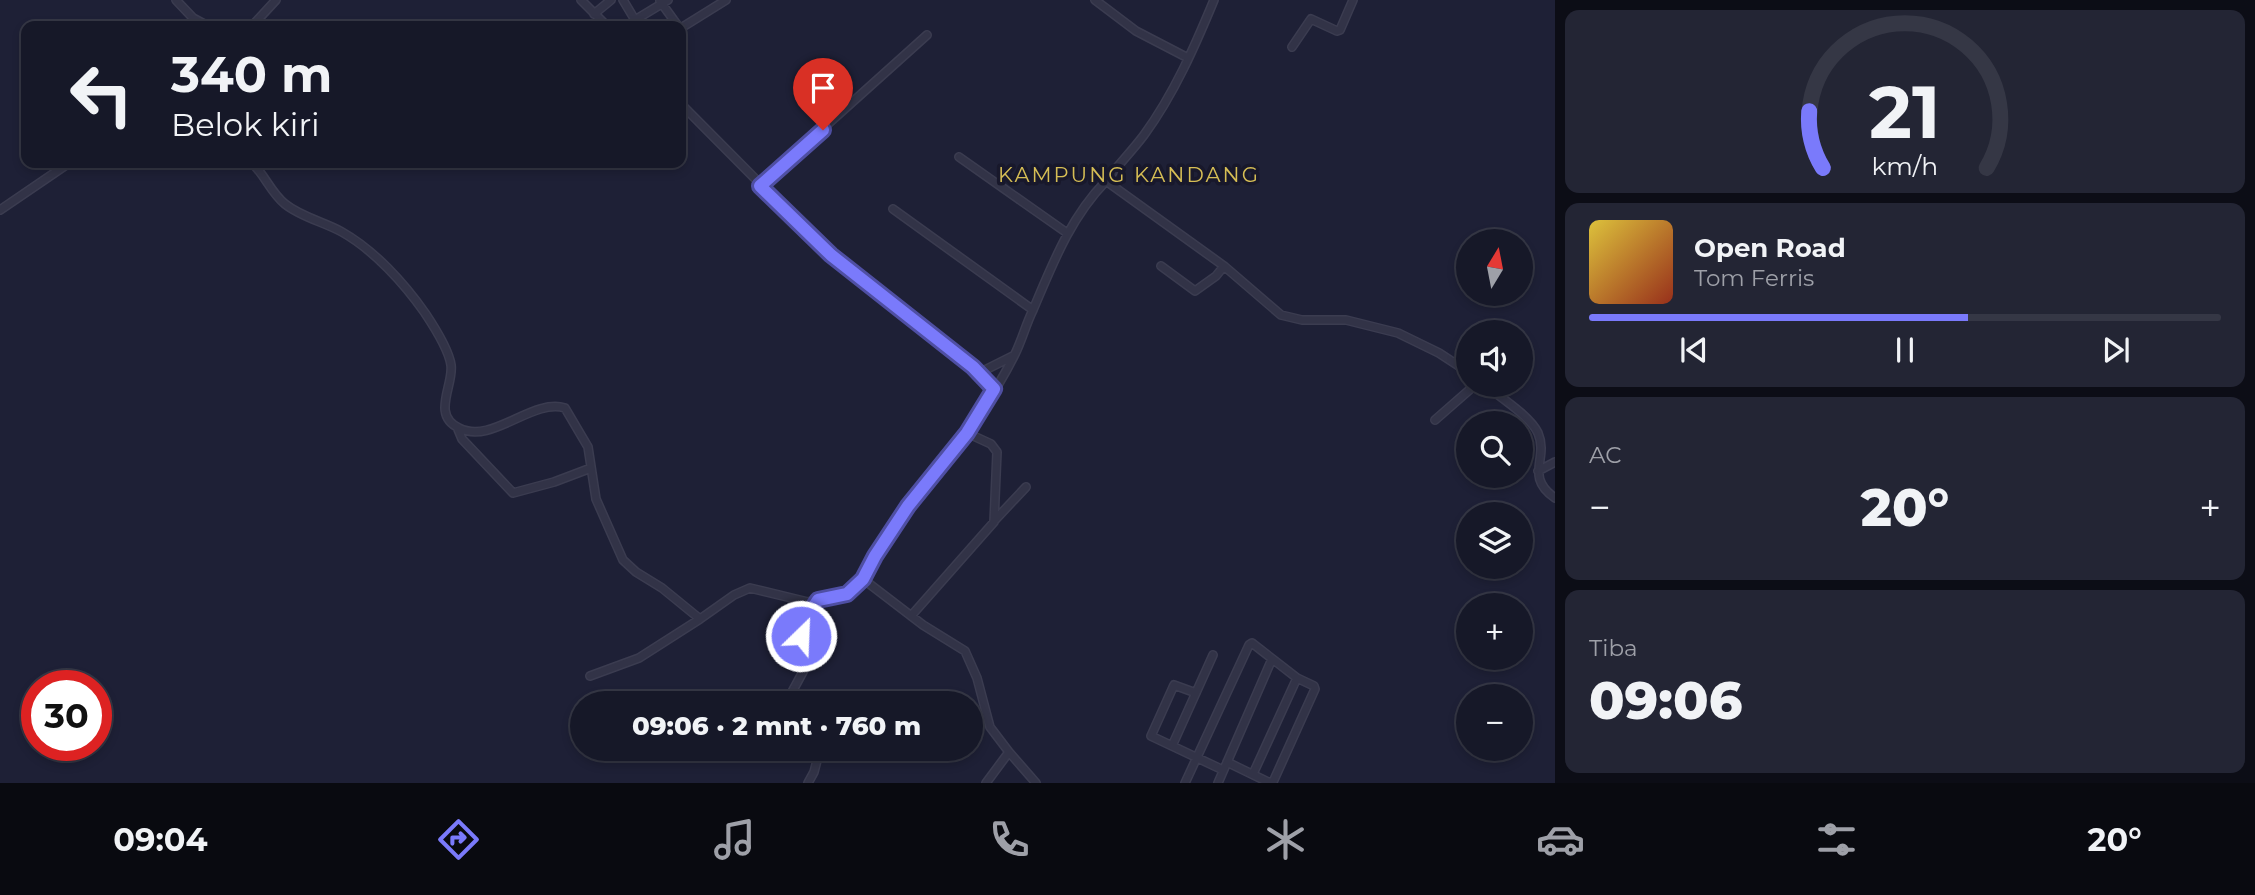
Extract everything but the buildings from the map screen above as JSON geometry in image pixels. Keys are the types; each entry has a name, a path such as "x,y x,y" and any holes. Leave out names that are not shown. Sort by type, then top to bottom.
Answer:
{"street":[{"path":"176,0 199,21"},
{"path":"257,21 276,0"},
{"path":"582,0 602,21"},
{"path":"594,14 611,0"},
{"path":"623,0 635,20 663,1 675,21"},
{"path":"686,23 726,0"},
{"path":"1095,0 1136,31 1188,58"},
{"path":"590,676 639,658 734,595 750,588 808,602 847,594 863,579 908,506 967,433 1015,355 1067,233 1085,204 1143,136 1188,58 1214,0"},
{"path":"1292,47 1311,19 1340,30 1353,0"},
{"path":"760,186 927,35"},
{"path":"686,109 831,255 979,373 994,389"},
{"path":"960,157 1067,233"},
{"path":"0,210 62,168"},
{"path":"256,168 282,202 294,211 343,233 365,248 387,268 425,313 451,364 446,388 446,413 448,420 457,427 467,430 487,429 542,408 565,408 587,447 596,499 623,560 700,618"},
{"path":"1106,181 1224,265 1281,315 1302,320 1346,320 1398,333 1456,364"},
{"path":"893,209 1033,310"},
{"path":"1161,266 1195,290 1216,276 1224,265"},
{"path":"979,373 1015,355"},
{"path":"1434,420 1461,397"},
{"path":"1500,397 1537,431 1540,445 1540,484 1555,498"},
{"path":"457,427 462,439 513,493 591,468"},
{"path":"967,433 991,444 998,452 994,522"},
{"path":"1538,471 1555,462"},
{"path":"911,616 1026,487"},
{"path":"863,579 911,616 965,651 977,678 990,727 1036,783"},
{"path":"793,691 805,668 801,629 818,600"},
{"path":"1185,783 1196,757 1249,645 1254,644 1315,689 1275,780 1271,782 1196,757 1152,737 1151,734 1176,684 1196,693"},
{"path":"1172,746 1213,654"},
{"path":"1217,783 1272,659"},
{"path":"1252,774 1297,678"},
{"path":"986,783 1009,752"},
{"path":"808,783 817,761"}],"district":[{"name":"KAMPUNG KANDANG","path":"1129,174"}],"route":[{"path":"801,636 805,620 818,600 847,594 863,579 908,506 967,433 994,389 973,367 831,255 760,186 823,130"}]}
